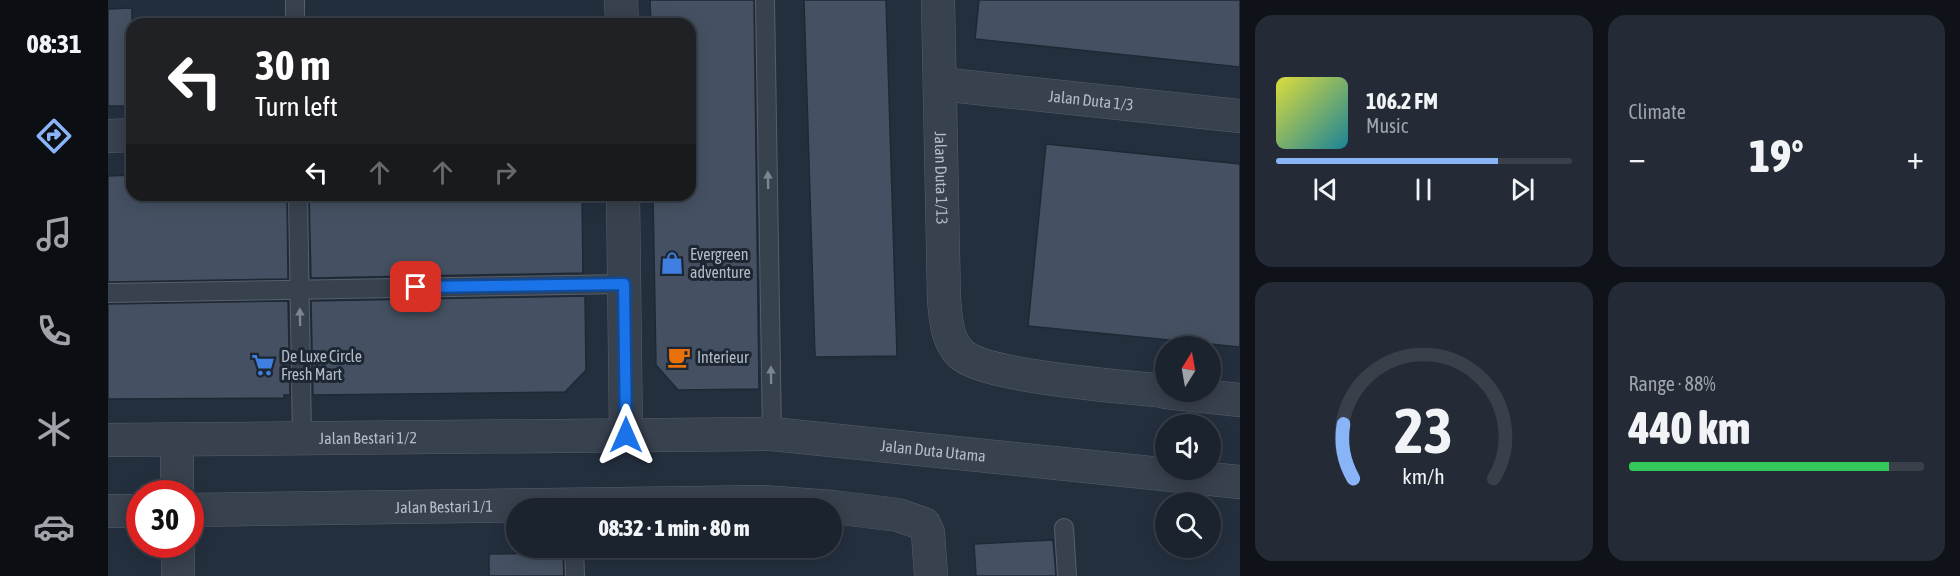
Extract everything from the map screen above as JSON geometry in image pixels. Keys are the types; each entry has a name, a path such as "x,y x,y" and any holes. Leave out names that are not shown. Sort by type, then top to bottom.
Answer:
{"street":[{"path":"621,0 622,18"},
{"name":"Jalan Duta 1/13","path":"938,0 944,300 947,330 959,353 981,365 1010,373 1155,391"},
{"name":"Jalan Duta 1/3","path":"940,84 1240,116"},
{"path":"108,136 126,135"},
{"path":"623,201 626,435"},
{"path":"1221,398 1240,400"},
{"name":"Jalan Duta Utama","path":"626,435 772,434 1240,482"},
{"name":"Jalan Bestari 1/2","path":"108,440 626,435"},
{"path":"177,440 177,480"},
{"name":"Jalan Bestari 1/1","path":"204,510 506,508"},
{"name":"Jalan Bestari 1/1","path":"842,508 898,515 924,524 928,533 930,561"},
{"path":"108,511 126,511"},
{"path":"178,558 178,576"}],"lane":[{"path":"295,0 296,18"},
{"path":"765,0 772,434"},
{"path":"298,201 302,438"},
{"path":"108,293 624,284"},
{"path":"1064,528 1067,576"},
{"path":"574,558 575,576"}],"building":[{"path":"650,0 754,0 759,389 678,390 656,365 653,201 696,201 696,18 651,18"},
{"path":"804,0 886,0 897,356 815,357"},
{"path":"979,0 1240,0 1240,67 975,39"},
{"path":"132,8 132,18 126,18 126,106 108,106 108,9"},
{"path":"1046,144 1240,164 1240,347 1221,345 1221,336 1155,336 1155,339 1028,326"},
{"path":"126,175 126,201 287,201 288,279 108,282 108,176"},
{"path":"309,201 582,201 583,273 311,278"},
{"path":"585,296 586,370 565,392 313,395 311,301"},
{"path":"288,301 290,395 284,395 284,398 108,399 108,304"},
{"path":"1053,540 1056,576 976,576 974,544"},
{"path":"489,554 506,554 506,558 563,558 564,576 489,576"}],"place":[{"name":"Evergreen adventure","path":"672,263"},
{"name":"Interieur","path":"679,357"},
{"name":"De Luxe Circle Fresh Mart","path":"263,365"}],"route":[{"path":"416,287 624,284 626,435"}]}
